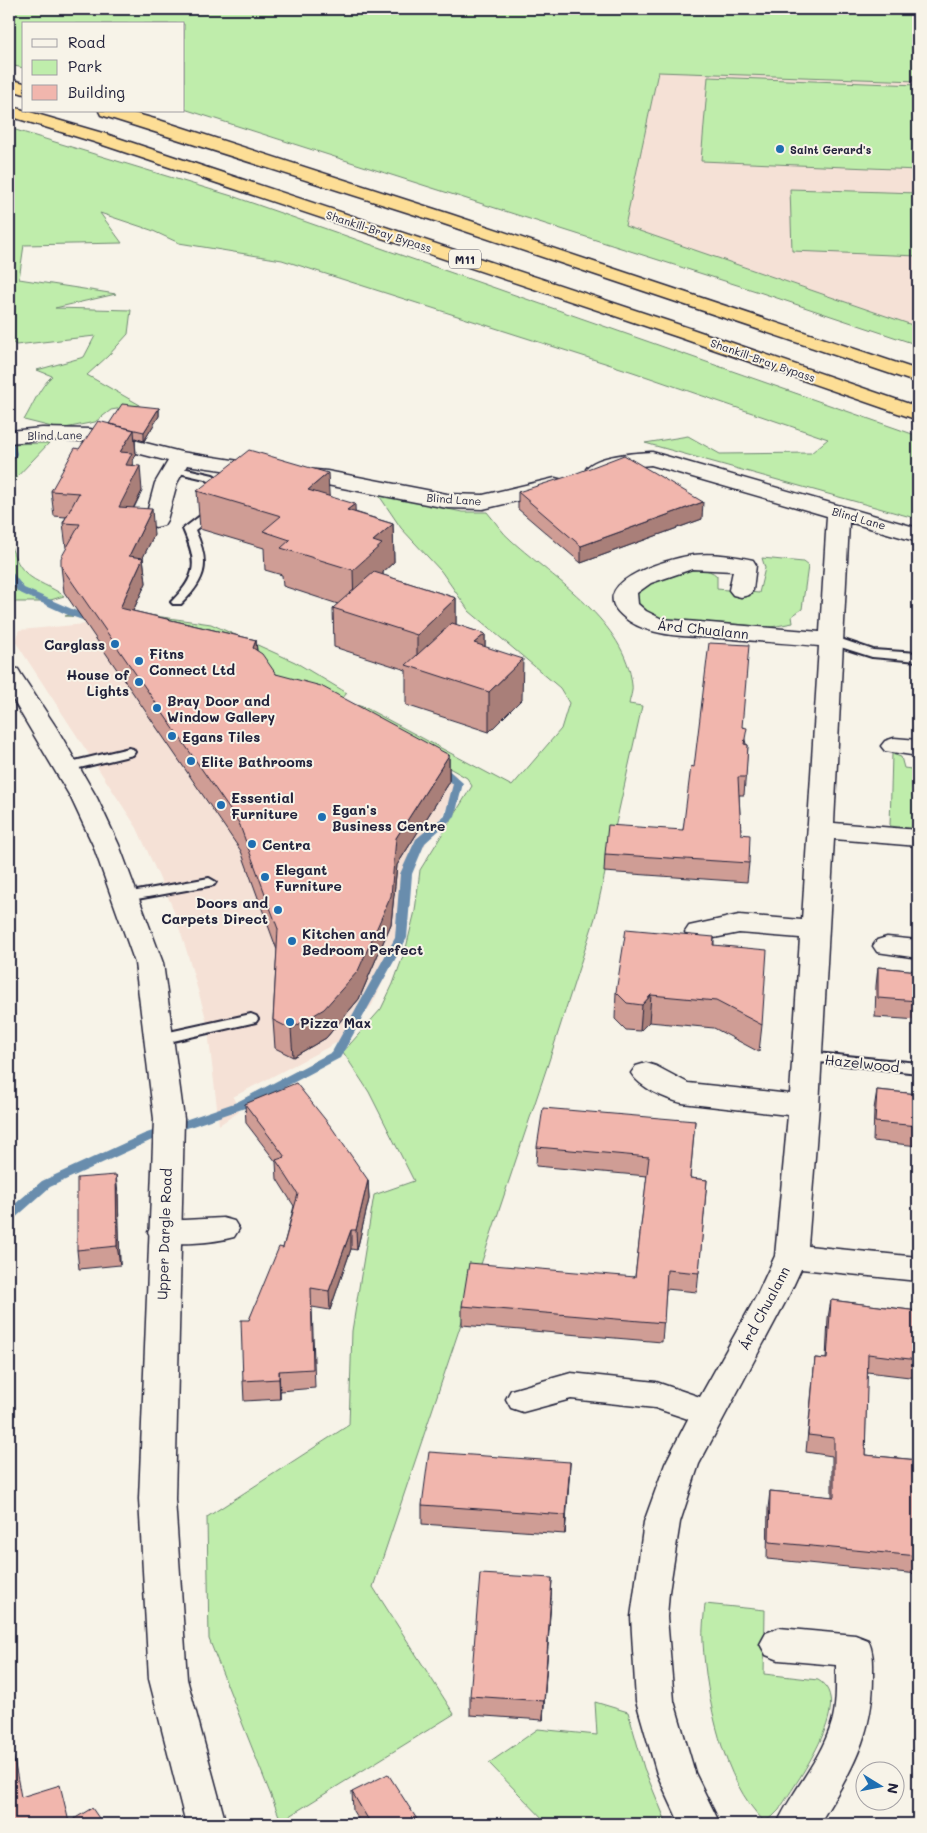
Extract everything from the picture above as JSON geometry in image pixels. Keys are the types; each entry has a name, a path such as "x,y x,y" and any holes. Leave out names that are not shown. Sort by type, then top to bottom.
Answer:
{"highway":[{"path":"9,84 22,88"},
{"name":"Shankill-Bray Bypass","path":"9,111 128,147 685,333 918,414"},
{"name":"M11","path":"110,112 444,218 918,377"}],"street":[{"name":"Blind Lane","path":"9,437 42,434 90,435 178,463 327,478 447,500 483,502 557,484 617,462 652,458 918,535"},
{"path":"156,520 166,483 178,463"},
{"name":"Árd Chualann","path":"700,1824 676,1774 655,1701 649,1617 662,1522 682,1464 773,1295 791,1256 804,1106 838,513"},
{"name":"Árd Chualann","path":"741,590 745,565 693,562 643,579 631,585 625,594 626,604 633,614 644,622 659,626 832,640"},
{"name":"Upper Dargle Road","path":"9,674 67,767 88,806 126,897 149,963 160,1039 168,1133 157,1499 168,1679 206,1824"},
{"path":"820,830 918,838"},
{"path":"699,932 739,924 814,930"},
{"path":"887,946 918,949"},
{"path":"646,1072 682,1093 804,1106"},
{"path":"164,1232 224,1229"},
{"path":"791,1256 918,1269"},
{"path":"523,1399 570,1386 656,1395 708,1413"},
{"path":"779,1644 855,1651 854,1699 851,1722 834,1763 797,1824"}],"lane":[{"path":"178,463 224,485 214,510 189,529 197,547 198,570 195,583 178,602"},
{"path":"832,640 872,653 918,657"},
{"path":"67,767 129,752"},
{"path":"126,897 209,882"},
{"path":"160,1039 251,1019"},
{"name":"Hazelwood","path":"806,1057 918,1068"}],"shaded area":[{"name":"Saint Gerard's","path":"667,9 918,9 918,327 625,226 658,72"},
{"path":"86,624 256,664 409,747 456,775 461,783 411,869 404,930 395,956 372,1005 338,1042 233,1097 239,1112 219,1125 207,1022 172,906 137,828 15,641 19,630"}],"green space":[{"path":"9,9 907,9 918,14 918,81 658,72 625,226 918,327 918,345 756,291 185,109 185,22 22,22 22,68 9,65"},
{"path":"708,77 918,85 918,170 701,161"},
{"path":"9,128 232,196 918,436 918,519 645,443 688,436 720,454 811,453 828,439 633,372 282,260 179,243 151,230 100,213 122,243 24,245 19,279 116,294 55,308 131,310 128,334 87,375 140,405 111,410 95,422 60,429 24,420 40,391 52,376 37,370 84,357 95,336 16,345 9,340"},
{"path":"790,189 918,193 918,256 792,251"},
{"path":"49,443 14,480 9,491 9,444"},
{"path":"378,494 462,512 487,512 508,538 567,587 602,622 617,641 627,662 632,687 629,704 642,706 595,918 373,1587 454,1714 281,1821 209,1639 207,1517 349,1425 352,1331 374,1195 414,1181 369,1092 343,1052 381,1009 393,984 406,948 415,911 420,870 472,786 467,778 357,716 298,695 262,661 107,618 65,616 97,610 127,612 211,624 295,662 347,693 341,700 366,708 512,786 561,729 569,703 560,688 469,611 441,571 401,528"},
{"path":"9,541 18,562 26,573 64,596 44,602 9,602"},
{"path":"762,558 803,562 808,566 802,609 792,616 793,623 771,627 651,618 639,614 635,591 652,581 676,572 700,569 710,571 717,576 717,589 759,593 765,568"},
{"path":"892,754 901,757 904,768 918,770 918,829 890,826"},
{"path":"705,1604 765,1610 764,1674 818,1680 828,1691 830,1706 827,1724 819,1744 779,1810 772,1817 764,1821 750,1804 738,1784 727,1762 719,1738 708,1688 705,1664 703,1633"},
{"path":"595,1702 628,1712 644,1768 667,1824 548,1824 489,1763 538,1729 597,1735"}],"building":[{"path":"122,404 159,408 144,432 109,424"},
{"name":"Egan's Business Centre","path":"98,421 134,430 120,452 132,453 126,465 140,466 119,507 152,509 129,556 143,558 120,608 256,640 253,648 262,654 276,674 321,686 449,755 396,838 391,896 358,971 324,1009 291,1029 273,1020 278,929 239,823 61,566 61,558 80,524 63,523 79,493 51,491 75,448 79,449"},
{"path":"249,450 328,473 308,490 355,504 347,510 393,524 373,541 382,544 353,570 281,548 290,540 263,531 281,516 197,491"},
{"path":"624,455 703,502 581,546 518,492 569,476"},
{"path":"374,572 456,598 417,635 333,608"},
{"path":"452,623 485,634 474,643 523,659 489,692 406,665"},
{"path":"709,643 749,645 742,727 747,728 744,744 748,745 746,777 738,777 741,834 750,835 749,863 605,854 608,825 683,830 691,766 694,767"},
{"path":"626,929 714,937 713,945 767,950 762,1025 716,1001 651,995 642,1005 627,1003 616,992"},
{"path":"878,967 918,971 918,1001 878,998"},
{"path":"296,1083 332,1128 368,1180 356,1230 351,1230 329,1291 311,1288 313,1369 279,1371 279,1379 243,1381 241,1320 249,1320 279,1247 283,1248 298,1194 276,1160 285,1157 245,1104"},
{"path":"877,1090 918,1094 918,1126 875,1122"},
{"path":"543,1108 695,1121 690,1178 707,1180 699,1273 667,1270 664,1323 462,1306 469,1263 635,1277 649,1157 537,1147"},
{"path":"116,1175 117,1246 77,1250 77,1178"},
{"path":"831,1300 918,1311 918,1360 868,1354 865,1455 918,1460 918,1556 769,1542 770,1491 834,1497 834,1438 808,1435 815,1358 827,1359"},
{"path":"429,1452 570,1462 566,1515 422,1505"},
{"path":"480,1574 552,1578 544,1701 470,1696"},
{"path":"9,1732 21,1797 60,1785 69,1822 92,1808 103,1824 9,1824"},
{"path":"388,1774 420,1824 371,1824 352,1792"},
{"path":"918,1814 918,1824 910,1824"}],"waterway":[{"path":"9,438 13,454 9,461"},
{"path":"9,574 21,590 71,613 94,621"},
{"path":"9,1216 46,1184 148,1137 241,1105 336,1055 401,938 406,874 420,841 450,816 458,783 438,766"}],"place":[{"name":"Saint Gerard's","path":"780,149"},
{"name":"Carglass","path":"115,644"},
{"name":"Fitns Connect Ltd","path":"139,661"},
{"name":"House of Lights","path":"139,682"},
{"name":"Bray Door and Window Gallery","path":"157,708"},
{"name":"Egans Tiles","path":"172,736"},
{"name":"Elite Bathrooms","path":"191,761"},
{"name":"Essential Furniture","path":"221,805"},
{"name":"Egan's Business Centre","path":"322,817"},
{"name":"Centra","path":"252,844"},
{"name":"Elegant Furniture","path":"265,877"},
{"name":"Doors and Carpets Direct","path":"278,910"},
{"name":"Kitchen and Bedroom Perfect","path":"292,941"},
{"name":"Pizza Max","path":"290,1022"}]}
